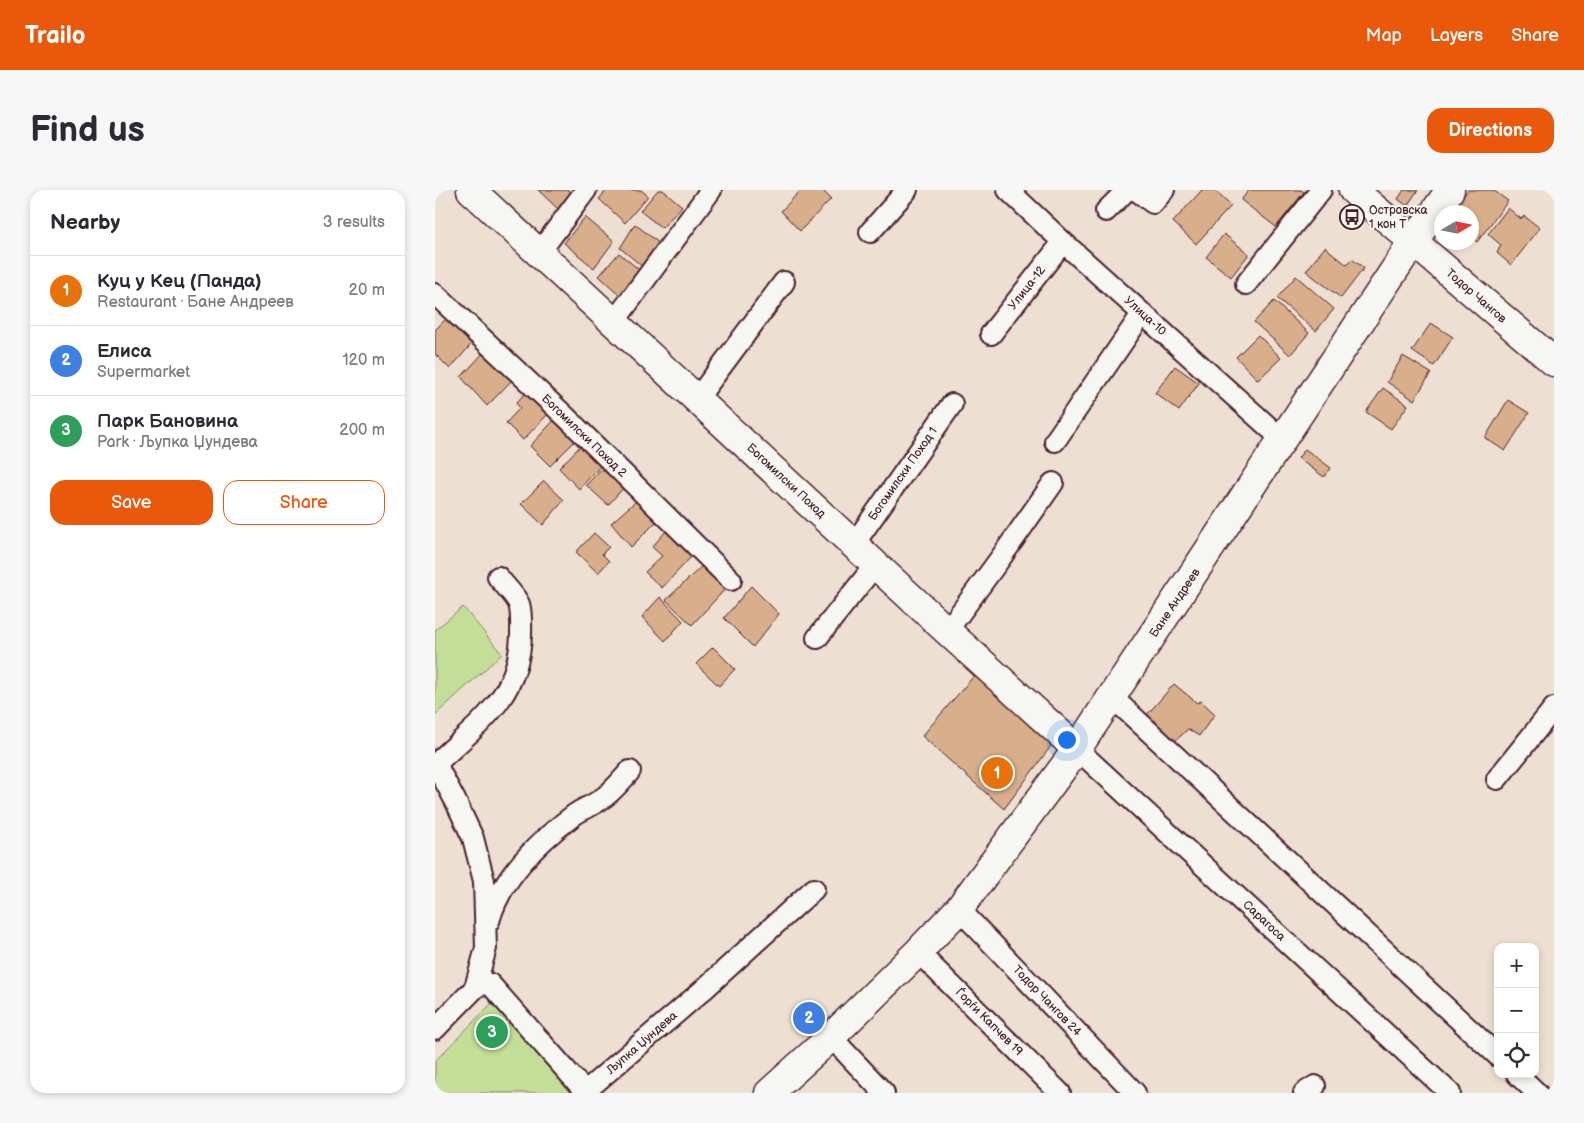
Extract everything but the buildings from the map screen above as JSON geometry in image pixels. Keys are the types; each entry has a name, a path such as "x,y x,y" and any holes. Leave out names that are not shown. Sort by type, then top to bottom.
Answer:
{"street":[{"name":"Богомилски Поход","path":"471,190 1077,749"},
{"path":"539,253 586,190"},
{"path":"614,322 711,190"},
{"path":"870,232 907,190"},
{"name":"Улица-10","path":"1008,190 1142,314 1283,440"},
{"path":"1106,211 1127,190"},
{"path":"1136,190 1153,203 1164,190"},
{"path":"1245,284 1321,190"},
{"name":"Тодор Чангов","path":"1353,190 1554,362"},
{"name":"Бане Андреев","path":"919,952 959,909 1077,749 1413,242 1450,190"},
{"name":"Улица-12","path":"991,334 1063,242"},
{"path":"697,399 784,282"},
{"name":"Богомилски Поход 2","path":"435,294 565,416 731,580"},
{"path":"1055,441 1142,314"},
{"name":"Богомилски Поход 1","path":"855,544 952,404"},
{"path":"947,631 1053,483"},
{"path":"817,638 876,564"},
{"path":"435,1029 475,988 485,948 484,881 473,838 443,779 439,766 441,760 494,708 504,694 519,659 521,623 519,604 498,577"},
{"path":"1112,697 1494,1052"},
{"path":"1497,780 1554,708"},
{"name":"Сарагоса","path":"1077,749 1450,1093"},
{"path":"486,932 505,883 517,869 534,850 561,826 575,814 601,800 630,771"},
{"name":"Љупка Џундева","path":"475,988 485,984 490,984 495,988 581,1087 588,1089 703,990 814,889"},
{"name":"Тодор Чангов 24","path":"959,909 1135,1093"},
{"path":"769,1093 831,1037 919,952"},
{"name":"Ѓорѓи Капчев 19","path":"919,952 1060,1093"},
{"path":"831,1037 884,1093"},
{"path":"1521,1078 1537,1093"}],"green space":[{"path":"463,607 502,654 435,715 435,630"},
{"path":"492,1003 582,1093 435,1093 435,1061"}],"place":[{"name":"Островска 1 кон T","path":"1352,217"},
{"name":"Куц у Кец (Панда)","path":"997,773"},
{"name":"Елиса","path":"809,1018"},
{"name":"Парк Бановина","path":"492,1032"}]}
